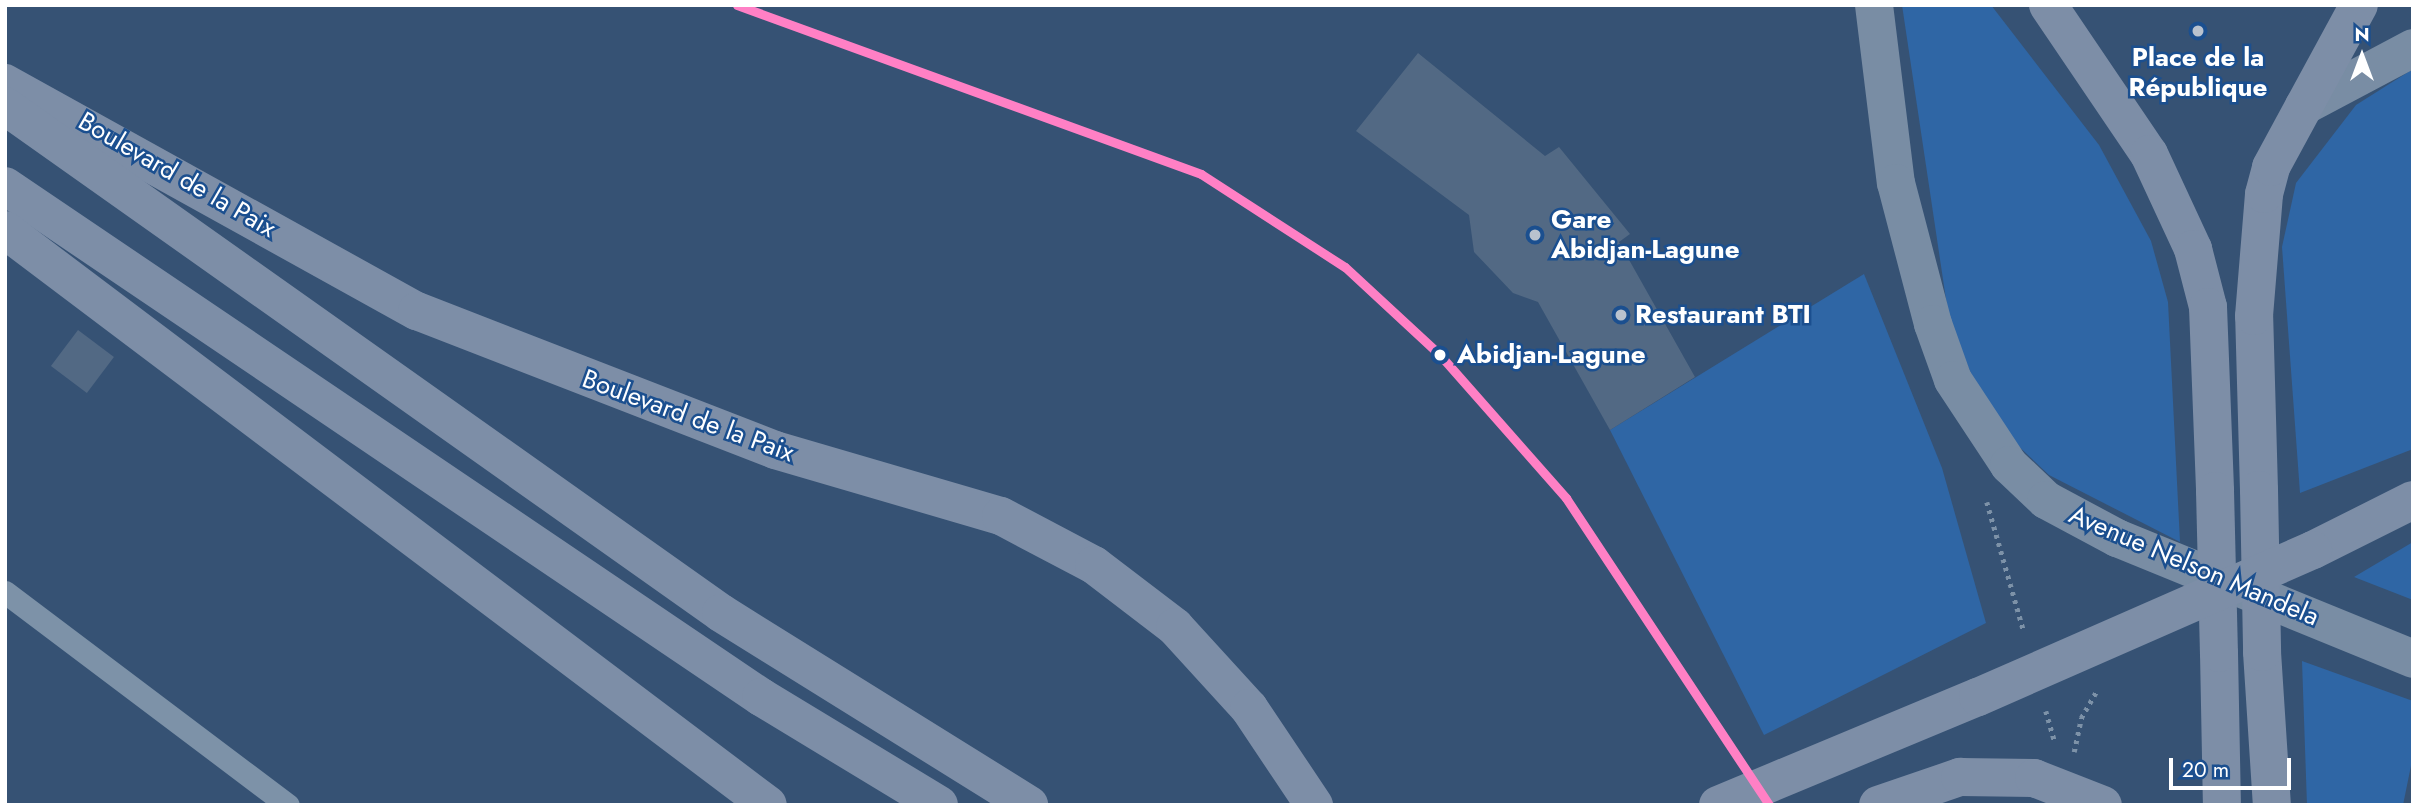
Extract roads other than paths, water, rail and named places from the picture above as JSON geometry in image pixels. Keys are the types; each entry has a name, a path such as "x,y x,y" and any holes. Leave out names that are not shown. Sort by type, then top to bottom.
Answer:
{"main road":[{"name":"Avenue Nelson Mandela","path":"1874,5 1895,183 1933,324 1953,380 2008,465 2046,500 2117,538 2413,659"},
{"path":"2048,5 2149,154 2193,248 2208,307 2222,805"},
{"path":"2272,805 2262,652 2256,242 2271,167 2359,5"},
{"path":"2304,106 2413,48"},
{"name":"Boulevard de la Paix","path":"5,83 417,311 775,450 1001,516 1094,565 1175,627 1240,698 1314,805"},
{"path":"5,106 721,613 1029,805"},
{"path":"5,186 761,697 939,805"},
{"path":"5,230 768,805"},
{"path":"1718,805 1978,697 2313,550 2413,500"},
{"path":"1878,805 1960,777 2046,765 2103,805"}],"lane":[{"path":"5,592 288,805"}],"place":[{"name":"Place de la République","path":"2198,31"},
{"name":"Gare Abidjan-Lagune","path":"1535,235"},
{"name":"Restaurant BTI","path":"1621,315"},
{"name":"Abidjan-Lagune","path":"1440,355"}]}
